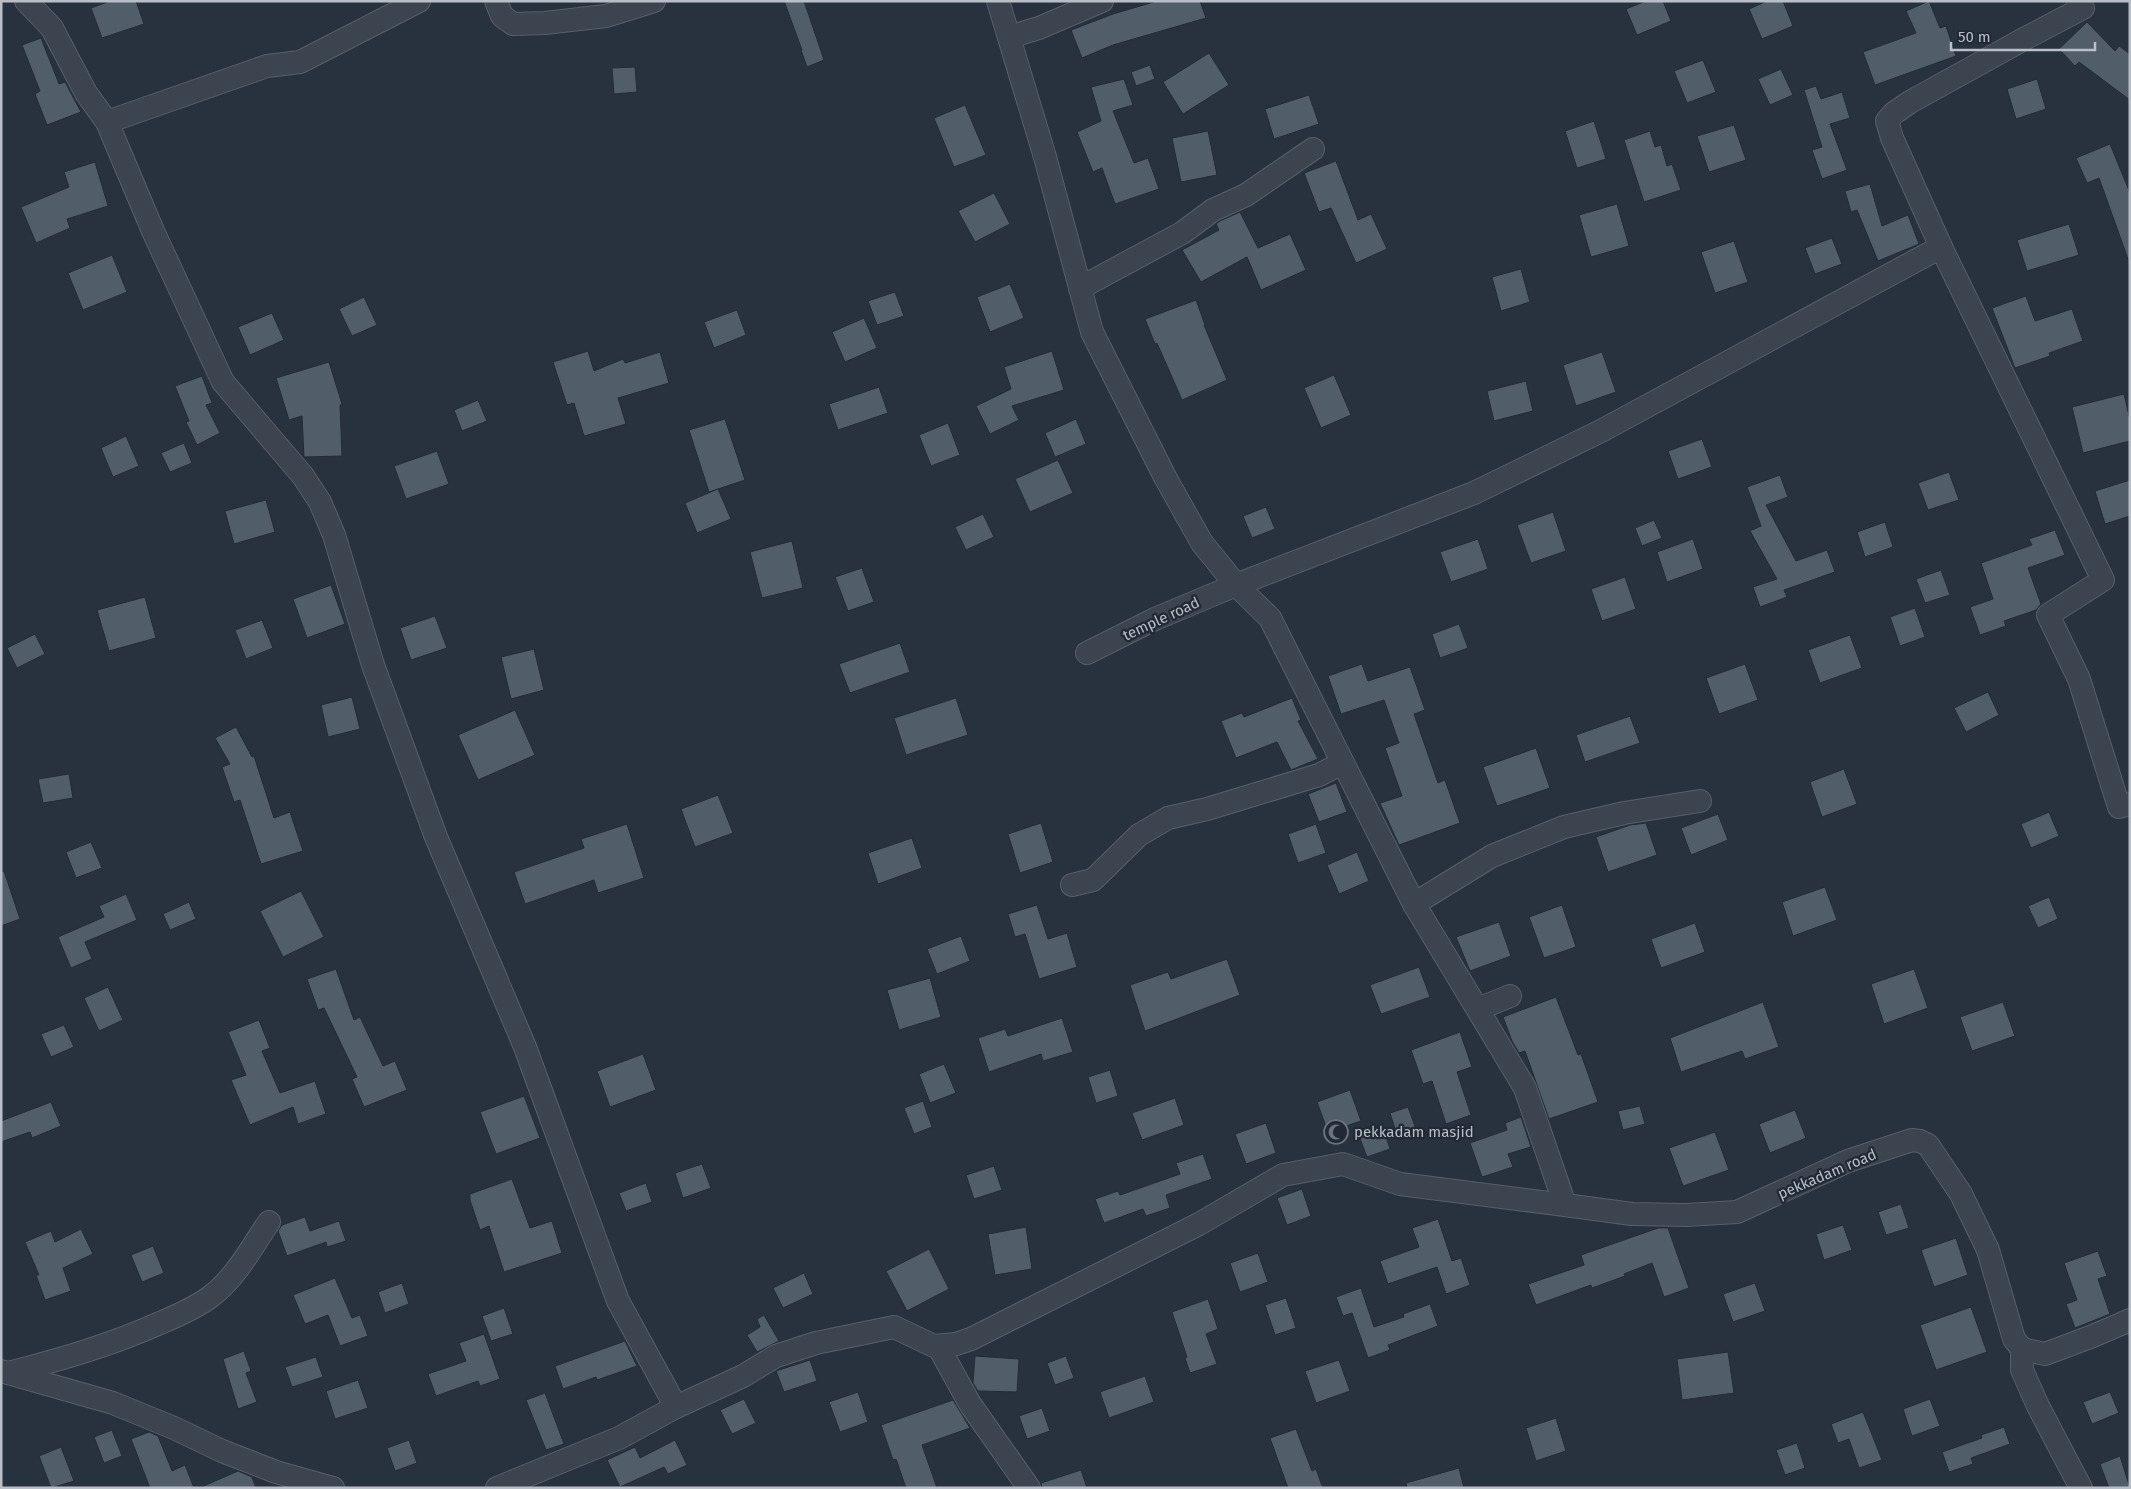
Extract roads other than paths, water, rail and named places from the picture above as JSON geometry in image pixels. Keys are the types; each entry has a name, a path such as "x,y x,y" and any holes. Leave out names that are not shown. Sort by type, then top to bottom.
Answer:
{"street":[{"path":"26,1 52,28 86,93 107,122 153,230 223,382 303,476 320,502 334,535 373,665 436,838 525,1047 618,1301 676,1407"},
{"path":"107,122 267,66 300,62 419,1"},
{"path":"496,1 502,16 513,24 545,23 606,16 654,1"},
{"path":"998,1 1045,157 1092,332 1165,477 1202,544 1236,585 1270,618 1414,904 1525,1088 1565,1205"},
{"path":"1009,37 1069,17 1102,1"},
{"path":"2085,4 1910,102 1894,113 1887,121 1892,138 1941,248 2103,580 2048,615 2079,679 2119,807 2130,804"},
{"path":"1080,288 1182,233 1213,210 1246,195 1313,150"},
{"name":"temple road","path":"1087,653 1155,619 1236,585 1474,493 1602,431 1941,248"},
{"path":"1072,885 1093,880 1139,835 1168,818 1207,809 1319,776 1342,763"},
{"path":"1414,904 1492,856 1564,827 1624,813 1700,801"},
{"path":"1478,1009 1510,996"},
{"name":"pekkadam road","path":"938,1346 956,1344 979,1334 1199,1224 1283,1175 1343,1164 1400,1184 1632,1214 1686,1215 1737,1212 1848,1162 1912,1140 1928,1145 1965,1202 1988,1250 2014,1338 2022,1349"},
{"path":"6,1372 86,1352 121,1340 184,1312 211,1296 239,1268 269,1222"},
{"path":"2081,1488 2038,1406 2022,1370 2022,1349 2045,1354 2130,1320"},
{"path":"497,1488 526,1474 619,1438 676,1407 743,1376 776,1356 857,1333 894,1327 934,1346 938,1346 970,1404 1029,1488"},
{"path":"6,1372 113,1403 174,1428 222,1451 274,1480 333,1488"}],"place":[{"name":"pekkadam masjid","path":"1336,1132"}]}
